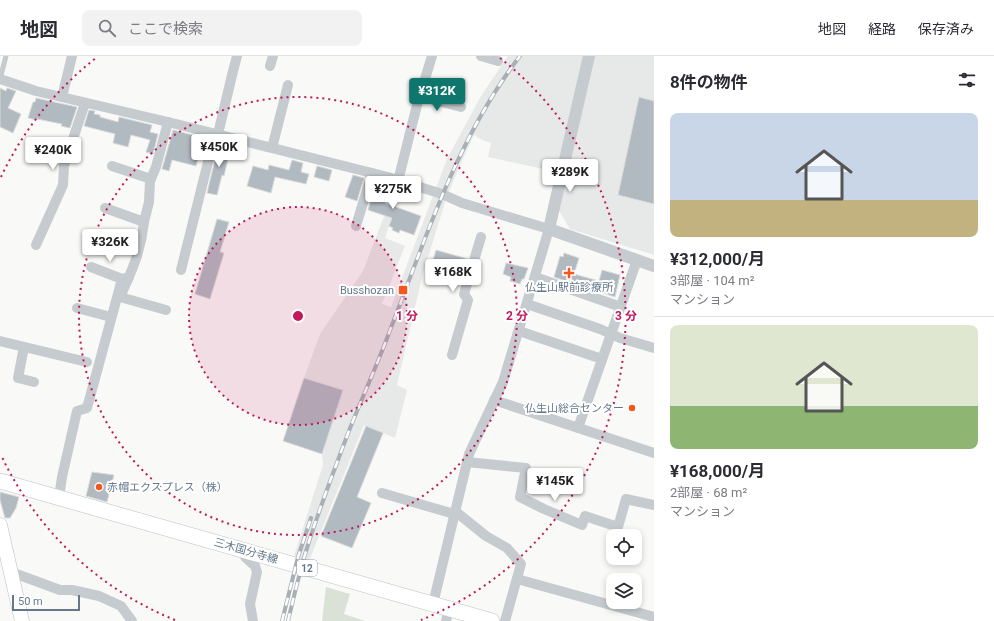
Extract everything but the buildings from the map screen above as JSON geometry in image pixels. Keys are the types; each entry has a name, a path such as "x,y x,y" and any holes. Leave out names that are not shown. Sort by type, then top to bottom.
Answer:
{"main road":[{"name":"三木国分寺線","path":"0,481 433,604 448,615 492,621"},
{"path":"0,525 4,557 11,572 22,621"}],"street":[{"path":"62,97 72,56"},
{"path":"181,270 237,56"},
{"path":"270,66 273,56"},
{"path":"398,181 419,96 432,56"},
{"path":"481,56 498,61"},
{"path":"433,604 469,454 503,382 535,278 549,228 589,56"},
{"path":"0,79 36,91 168,122 398,181 442,194 490,211 549,228 654,266"},
{"path":"272,148 288,85"},
{"path":"419,96 461,107"},
{"path":"36,245 63,185 64,166 84,103"},
{"path":"59,498 62,477 77,411 87,408 111,317 125,278 138,257 149,202 151,179 156,167 168,122"},
{"path":"112,166 151,179"},
{"path":"356,226 372,174"},
{"path":"105,208 144,222"},
{"path":"452,355 468,300 464,294 481,237"},
{"path":"578,428 637,260"},
{"path":"91,268 125,278"},
{"path":"125,278 120,297 166,310"},
{"path":"535,278 621,307"},
{"path":"527,304 620,338 654,348"},
{"path":"77,308 111,317"},
{"path":"519,331 602,359"},
{"path":"0,340 88,362"},
{"path":"24,347 18,378 34,382"},
{"path":"494,400 654,453"},
{"path":"467,462 526,468 520,497 582,525 585,516 618,527 626,498 654,505"},
{"path":"382,492 455,512 486,536 506,548 521,564 505,621"},
{"path":"243,550 245,557 255,566 258,572 250,604 253,621"},
{"path":"11,572 60,590 72,590 99,596 121,606 132,621"},
{"path":"517,580 654,617"}],"lane":[{"path":"0,79 6,56"}],"shaded area":[{"path":"508,56 654,56 654,255 570,229 558,209 566,174 488,157 491,143 474,135 446,199 422,277 397,385 407,390 395,438 364,425 309,561 294,556 323,465 322,454 342,390 304,378 320,334 363,271 396,185 401,188 385,238 405,246 382,304 391,307 447,159 481,96"},
{"path":"326,587 350,594 344,614 365,621 322,621"}],"railway":[{"path":"288,621 304,558 324,497 430,225 478,121 520,56"},
{"path":"282,621 298,557 311,518"}],"place":[{"name":"仏生山駅前診療所","path":"569,273"},
{"name":"Busshozan","path":"403,290"},
{"name":"仏生山総合センター","path":"632,408"},
{"name":"赤帽エクスプレス（株）","path":"99,487"}]}
